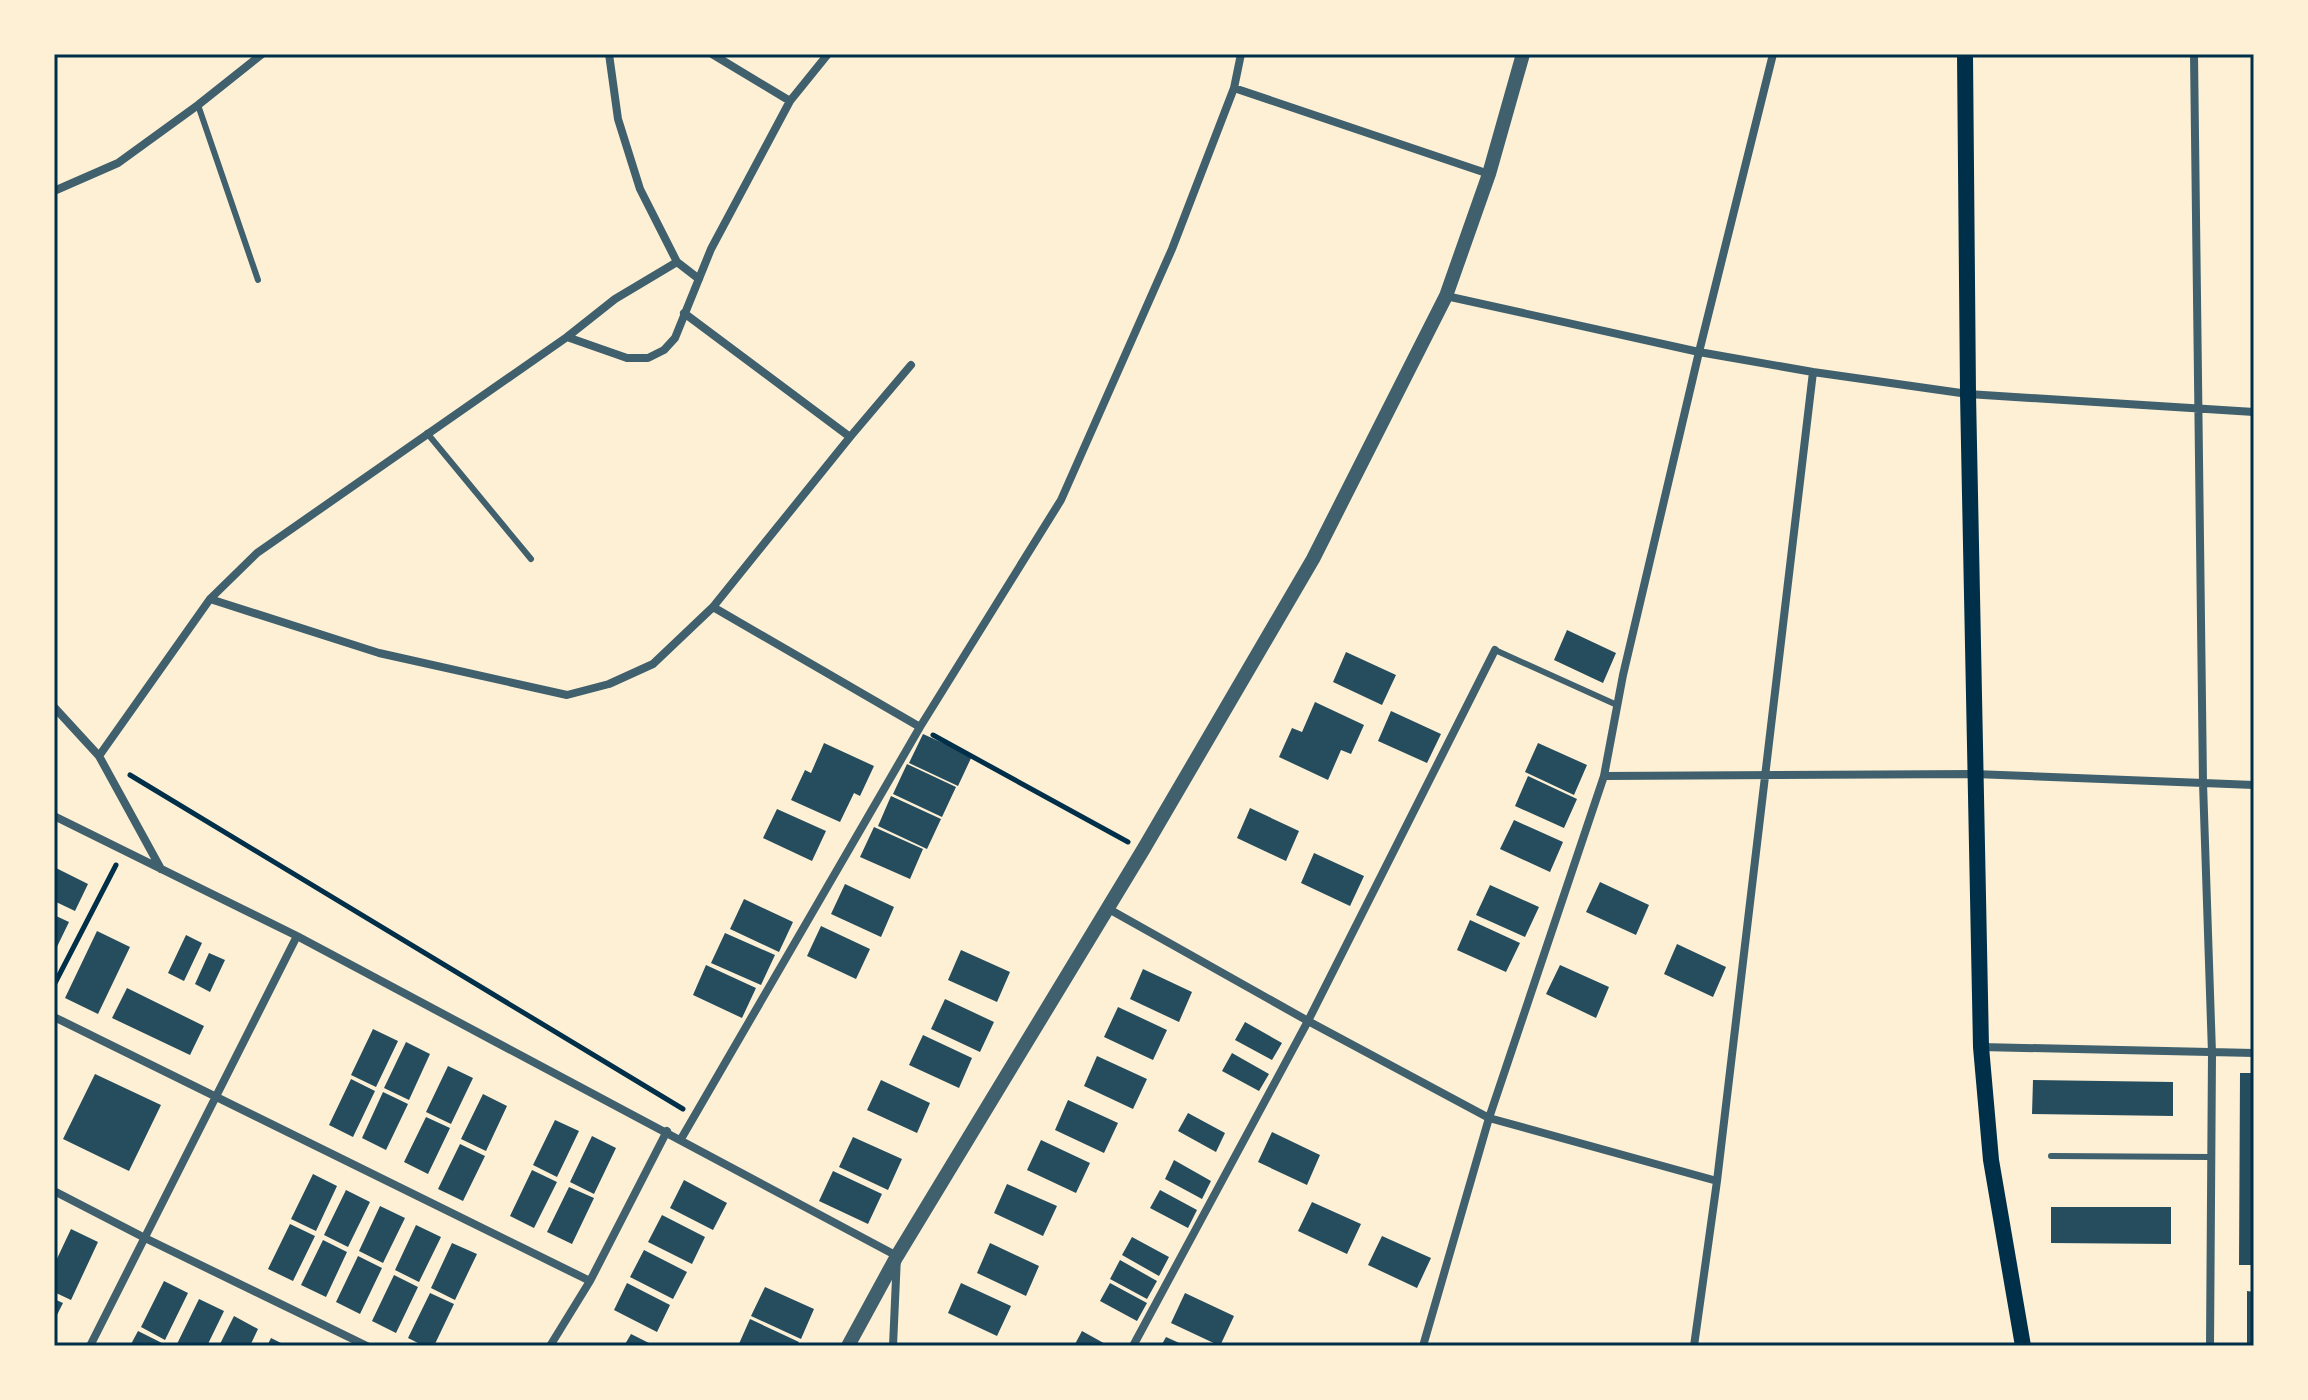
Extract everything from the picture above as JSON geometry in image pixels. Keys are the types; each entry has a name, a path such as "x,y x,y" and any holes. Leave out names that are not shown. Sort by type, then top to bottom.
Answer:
{"main road":[{"path":"1965,54 1974,774 1981,1047 1991,1160 2023,1346"}],"street":[{"path":"54,191 118,163 262,54"},
{"path":"609,54 618,119 640,189 677,262 699,279"},
{"path":"712,54 790,101"},
{"path":"567,337 627,358 648,358 664,350 675,338 711,249 790,101 828,54"},
{"path":"681,1139 920,727 1061,500 1172,249 1234,88 1241,54"},
{"path":"848,1346 897,1256 1143,850 1313,559 1446,296 1489,174 1523,54"},
{"path":"1423,1346 1489,1118 1604,776 1617,705 1699,352 1773,54"},
{"path":"2194,54 2203,783 2212,1053 2210,1346"},
{"path":"1234,88 1489,174"},
{"path":"99,756 210,599 257,553 567,337 615,299 677,262"},
{"path":"1446,296 1699,352 1813,372 1968,394 2254,412"},
{"path":"684,313 850,437"},
{"path":"210,599 379,653 567,695 609,684 653,664 713,607 911,365"},
{"path":"1694,1346 1717,1181 1813,372"},
{"path":"713,607 920,727"},
{"path":"1133,1346 1308,1021 1495,650"},
{"path":"54,707 99,756 161,869"},
{"path":"1604,776 1974,774 2254,785"},
{"path":"54,816 297,936 897,1256"},
{"path":"1107,908 1489,1118 1717,1181"},
{"path":"90,1346 297,936"},
{"path":"54,1017 590,1281"},
{"path":"1981,1047 2254,1053"},
{"path":"550,1346 590,1281 667,1131"},
{"path":"54,1191 367,1346"},
{"path":"893,1346 897,1256"}],"lane":[{"path":"198,105 258,280"},
{"path":"427,433 531,559"},
{"path":"1495,650 1617,705"},
{"path":"2051,1156 2210,1157"}],"path":[{"path":"920,727 1143,850"},
{"path":"99,756 694,1116"},
{"path":"54,985 124,850"}],"building":[{"path":"1567,630 1616,653 1603,683 1554,660"},
{"path":"1346,652 1396,675 1382,705 1333,682"},
{"path":"1315,702 1364,725 1351,754 1341,750 1328,780 1279,757 1292,728 1302,732"},
{"path":"1391,711 1441,734 1427,763 1378,741"},
{"path":"923,734 972,756 958,786 909,763"},
{"path":"824,743 874,766 860,796 854,793 840,822 791,800 805,770 811,773"},
{"path":"1538,743 1587,765 1574,795 1525,772"},
{"path":"907,764 956,787 942,817 893,794"},
{"path":"1528,776 1577,799 1564,828 1515,806"},
{"path":"891,796 941,819 927,849 878,826"},
{"path":"1250,808 1299,831 1286,861 1237,838"},
{"path":"777,809 826,831 812,861 763,838"},
{"path":"1514,820 1563,842 1550,872 1500,849"},
{"path":"874,827 923,849 910,879 860,857"},
{"path":"1314,853 1364,876 1350,906 1301,883"},
{"path":"54,867 88,884 75,911 54,901"},
{"path":"1600,882 1649,905 1636,935 1586,912"},
{"path":"845,884 894,907 881,937 831,914"},
{"path":"1490,885 1539,907 1525,937 1476,915"},
{"path":"744,899 793,922 779,952 730,929"},
{"path":"54,915 69,922 54,953"},
{"path":"1470,920 1520,943 1506,972 1457,950"},
{"path":"821,926 870,949 856,979 807,956"},
{"path":"97,931 130,947 98,1014 65,998"},
{"path":"725,933 775,955 761,985 711,963"},
{"path":"186,935 202,943 184,981 168,973"},
{"path":"1677,944 1726,967 1713,997 1664,974"},
{"path":"961,950 1010,972 997,1002 948,980"},
{"path":"209,953 225,960 210,992 195,984"},
{"path":"706,965 756,988 742,1018 693,995"},
{"path":"1560,965 1609,987 1596,1018 1546,994"},
{"path":"1143,969 1192,992 1179,1022 1130,999"},
{"path":"127,988 204,1026 190,1055 112,1018"},
{"path":"945,999 994,1022 980,1052 931,1029"},
{"path":"1118,1007 1167,1030 1153,1060 1104,1037"},
{"path":"1245,1022 1282,1043 1272,1060 1235,1040"},
{"path":"373,1029 398,1041 376,1087 351,1075"},
{"path":"923,1035 972,1058 959,1088 909,1065"},
{"path":"406,1042 430,1054 409,1100 384,1088"},
{"path":"1232,1053 1269,1074 1259,1091 1222,1071"},
{"path":"1097,1056 1147,1079 1133,1109 1084,1086"},
{"path":"448,1066 473,1078 451,1124 426,1112"},
{"path":"2240,1073 2254,1073 2254,1265 2239,1265"},
{"path":"95,1074 161,1105 129,1171 63,1139"},
{"path":"351,1079 375,1091 353,1137 329,1125"},
{"path":"881,1080 930,1103 917,1133 867,1110"},
{"path":"2033,1080 2173,1082 2173,1116 2032,1114"},
{"path":"383,1092 408,1104 386,1150 362,1138"},
{"path":"483,1094 507,1106 486,1151 461,1139"},
{"path":"1068,1100 1118,1123 1104,1153 1055,1130"},
{"path":"1188,1113 1225,1133 1216,1152 1178,1131"},
{"path":"426,1117 450,1128 428,1174 404,1162"},
{"path":"555,1120 579,1131 557,1177 533,1165"},
{"path":"1272,1132 1320,1155 1307,1185 1258,1162"},
{"path":"592,1136 616,1148 594,1194 570,1182"},
{"path":"853,1137 902,1159 888,1190 839,1167"},
{"path":"1041,1140 1090,1163 1076,1193 1027,1170"},
{"path":"460,1144 485,1156 463,1201 438,1189"},
{"path":"1174,1160 1211,1181 1202,1199 1165,1179"},
{"path":"532,1170 557,1182 534,1228 510,1216"},
{"path":"833,1171 882,1194 868,1224 819,1201"},
{"path":"313,1174 337,1186 316,1231 291,1219"},
{"path":"684,1180 727,1203 713,1230 670,1208"},
{"path":"1007,1184 1057,1206 1043,1236 994,1213"},
{"path":"569,1187 594,1198 572,1244 547,1232"},
{"path":"346,1190 370,1202 348,1247 324,1235"},
{"path":"1160,1190 1197,1210 1188,1228 1150,1208"},
{"path":"1312,1202 1361,1224 1347,1254 1298,1231"},
{"path":"380,1206 405,1218 383,1263 359,1251"},
{"path":"2051,1207 2171,1207 2171,1244 2051,1243"},
{"path":"662,1215 705,1237 692,1264 648,1242"},
{"path":"290,1224 315,1236 293,1281 268,1269"},
{"path":"416,1225 441,1237 419,1282 395,1270"},
{"path":"71,1229 98,1242 71,1300 54,1292 54,1265"},
{"path":"1382,1236 1431,1258 1417,1288 1368,1265"},
{"path":"1132,1237 1169,1257 1159,1276 1122,1255"},
{"path":"323,1240 347,1252 326,1297 301,1285"},
{"path":"452,1243 477,1254 455,1300 431,1288"},
{"path":"990,1243 1039,1266 1026,1296 977,1273"},
{"path":"644,1250 687,1272 673,1299 630,1277"},
{"path":"358,1256 382,1268 360,1314 336,1302"},
{"path":"1120,1260 1157,1281 1147,1299 1110,1279"},
{"path":"394,1275 418,1287 396,1333 372,1321"},
{"path":"164,1281 188,1293 165,1340 141,1327"},
{"path":"627,1283 670,1305 657,1332 614,1310"},
{"path":"961,1283 1011,1306 997,1336 948,1313"},
{"path":"1110,1283 1147,1303 1137,1321 1100,1301"},
{"path":"765,1287 814,1309 801,1339 751,1316"},
{"path":"2247,1291 2254,1292 2254,1346 2247,1346"},
{"path":"430,1293 454,1304 434,1346 424,1346 408,1338"},
{"path":"1185,1293 1234,1316 1220,1346 1171,1323"},
{"path":"54,1299 63,1303 54,1321"},
{"path":"199,1299 224,1311 207,1346 176,1346"},
{"path":"234,1316 258,1329 250,1346 219,1346"},
{"path":"750,1319 799,1342 797,1346 738,1346"},
{"path":"138,1331 162,1343 161,1346 130,1346"},
{"path":"1082,1331 1109,1346 1074,1346"},
{"path":"631,1334 655,1346 624,1346"},
{"path":"1166,1337 1186,1346 1161,1346"},
{"path":"271,1338 287,1346 267,1346"}]}
